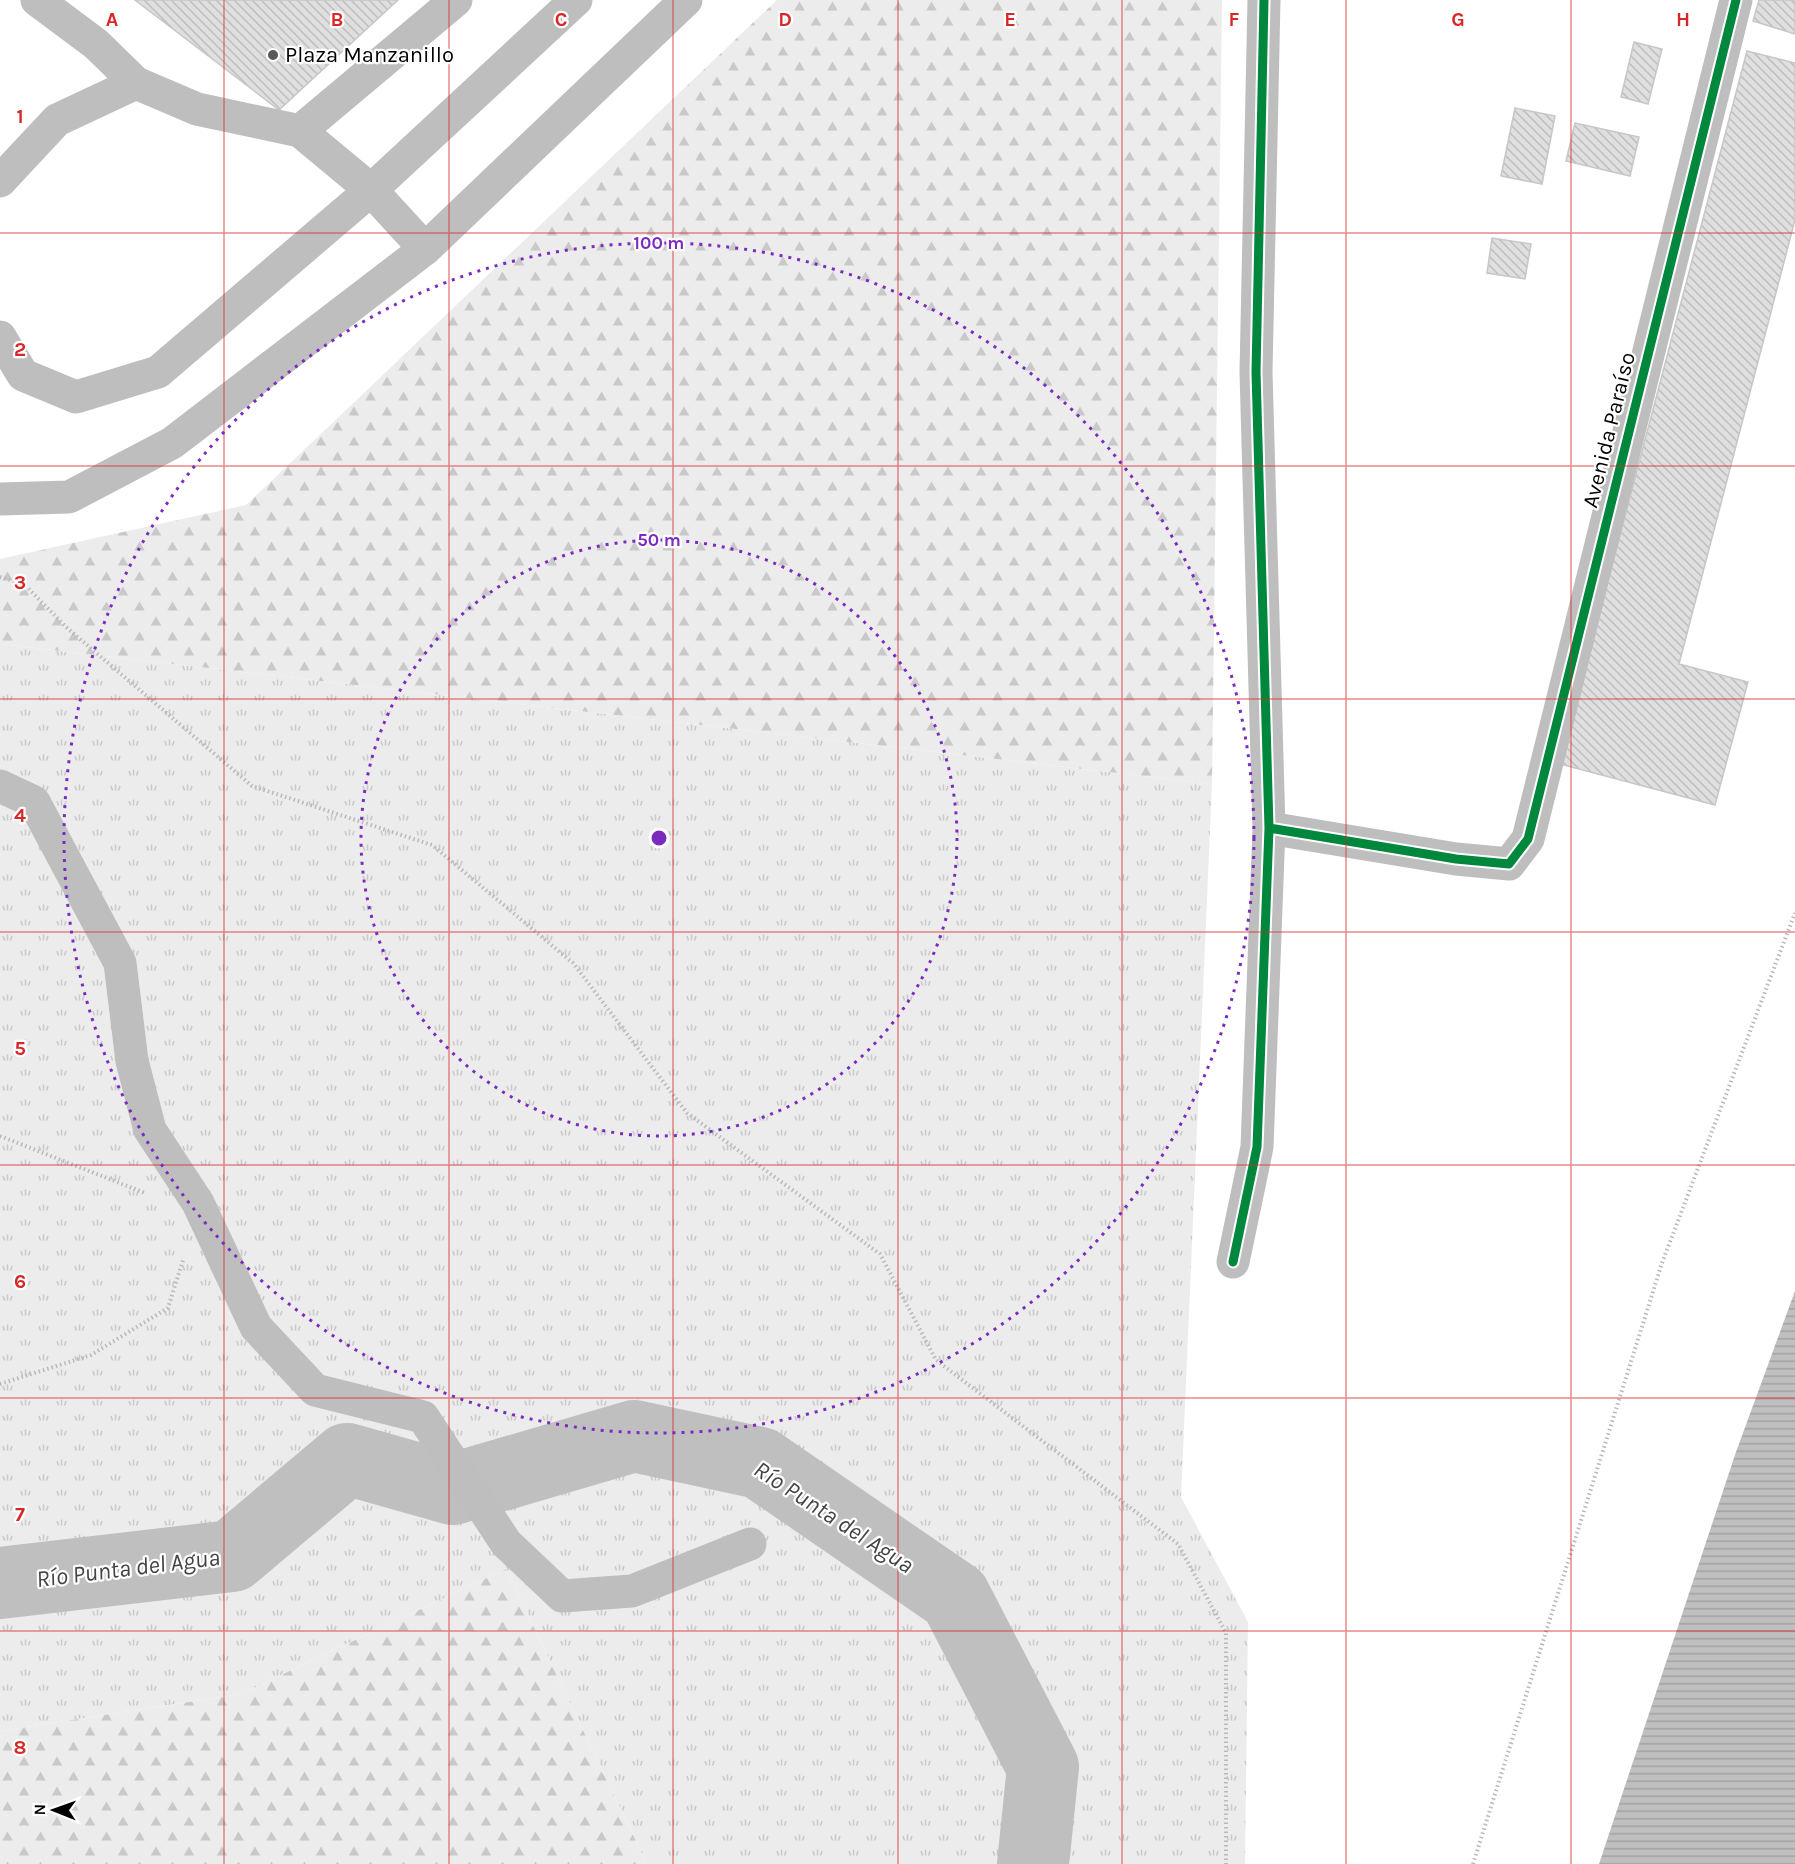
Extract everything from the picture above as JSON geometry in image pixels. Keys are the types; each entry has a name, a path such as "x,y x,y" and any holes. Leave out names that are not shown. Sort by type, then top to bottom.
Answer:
{"street":[{"path":"37,0 96,44 136,82 197,109 300,131 371,190 425,249"},
{"path":"300,131 456,0"},
{"path":"0,337 23,375 75,397 158,372 371,190 576,0"},
{"path":"0,499 69,497 172,443 425,249 686,0"},
{"name":"Avenida Paraíso","path":"1269,828 1456,859 1509,864 1528,840 1736,0"},
{"path":"1233,1262 1257,1147 1269,828 1256,372 1266,2"},
{"path":"0,181 57,120 136,82"},
{"path":"0,786 34,802 120,963 132,1061 150,1130 198,1203 256,1327 315,1390 423,1418 506,1543 562,1596 632,1591 750,1544"}],"path":[{"path":"0,577 24,585 66,627 252,786 432,845 573,963 687,1113 880,1254 936,1360 1178,1544 1226,1633 1226,1864"},
{"path":"1473,1864 1662,1263 1795,913"},
{"path":"0,1136 147,1193"},
{"path":"0,1384 91,1355 168,1308 185,1254"}],"green space":[{"path":"777,0 1222,0 1212,784 0,644 0,559 246,505"},
{"path":"0,644 1212,784 1181,1497 1248,1622 1245,1864 647,1864 506,1569 241,1694 0,1731"},
{"path":"506,1569 647,1864 0,1864 0,1731 241,1694"}],"shaded area":[{"path":"1795,1291 1795,1864 1599,1864 1736,1452"}],"building":[{"name":"Plaza Manzanillo","path":"135,0 398,0 279,110"},
{"path":"1759,0 1795,0 1795,34 1753,21"},
{"path":"1634,42 1662,49 1648,104 1621,97"},
{"path":"1747,51 1795,63 1795,220 1679,664 1748,682 1715,805 1560,764"},
{"path":"1515,108 1555,116 1542,184 1501,176"},
{"path":"1575,123 1639,137 1630,176 1566,161"},
{"path":"1492,238 1531,244 1525,279 1487,273"}],"waterway":[{"name":"Río Punta del Agua","path":"0,1583 232,1556 347,1459 453,1489 634,1436 760,1463 955,1597 1043,1767 1033,1864"}],"cycle path":[{"path":"1233,1262 1257,1147 1269,828 1256,372 1264,0"},
{"path":"1269,828 1456,859 1509,864 1528,839 1736,0"}],"place":[{"name":"Plaza Manzanillo","path":"273,55"}]}
